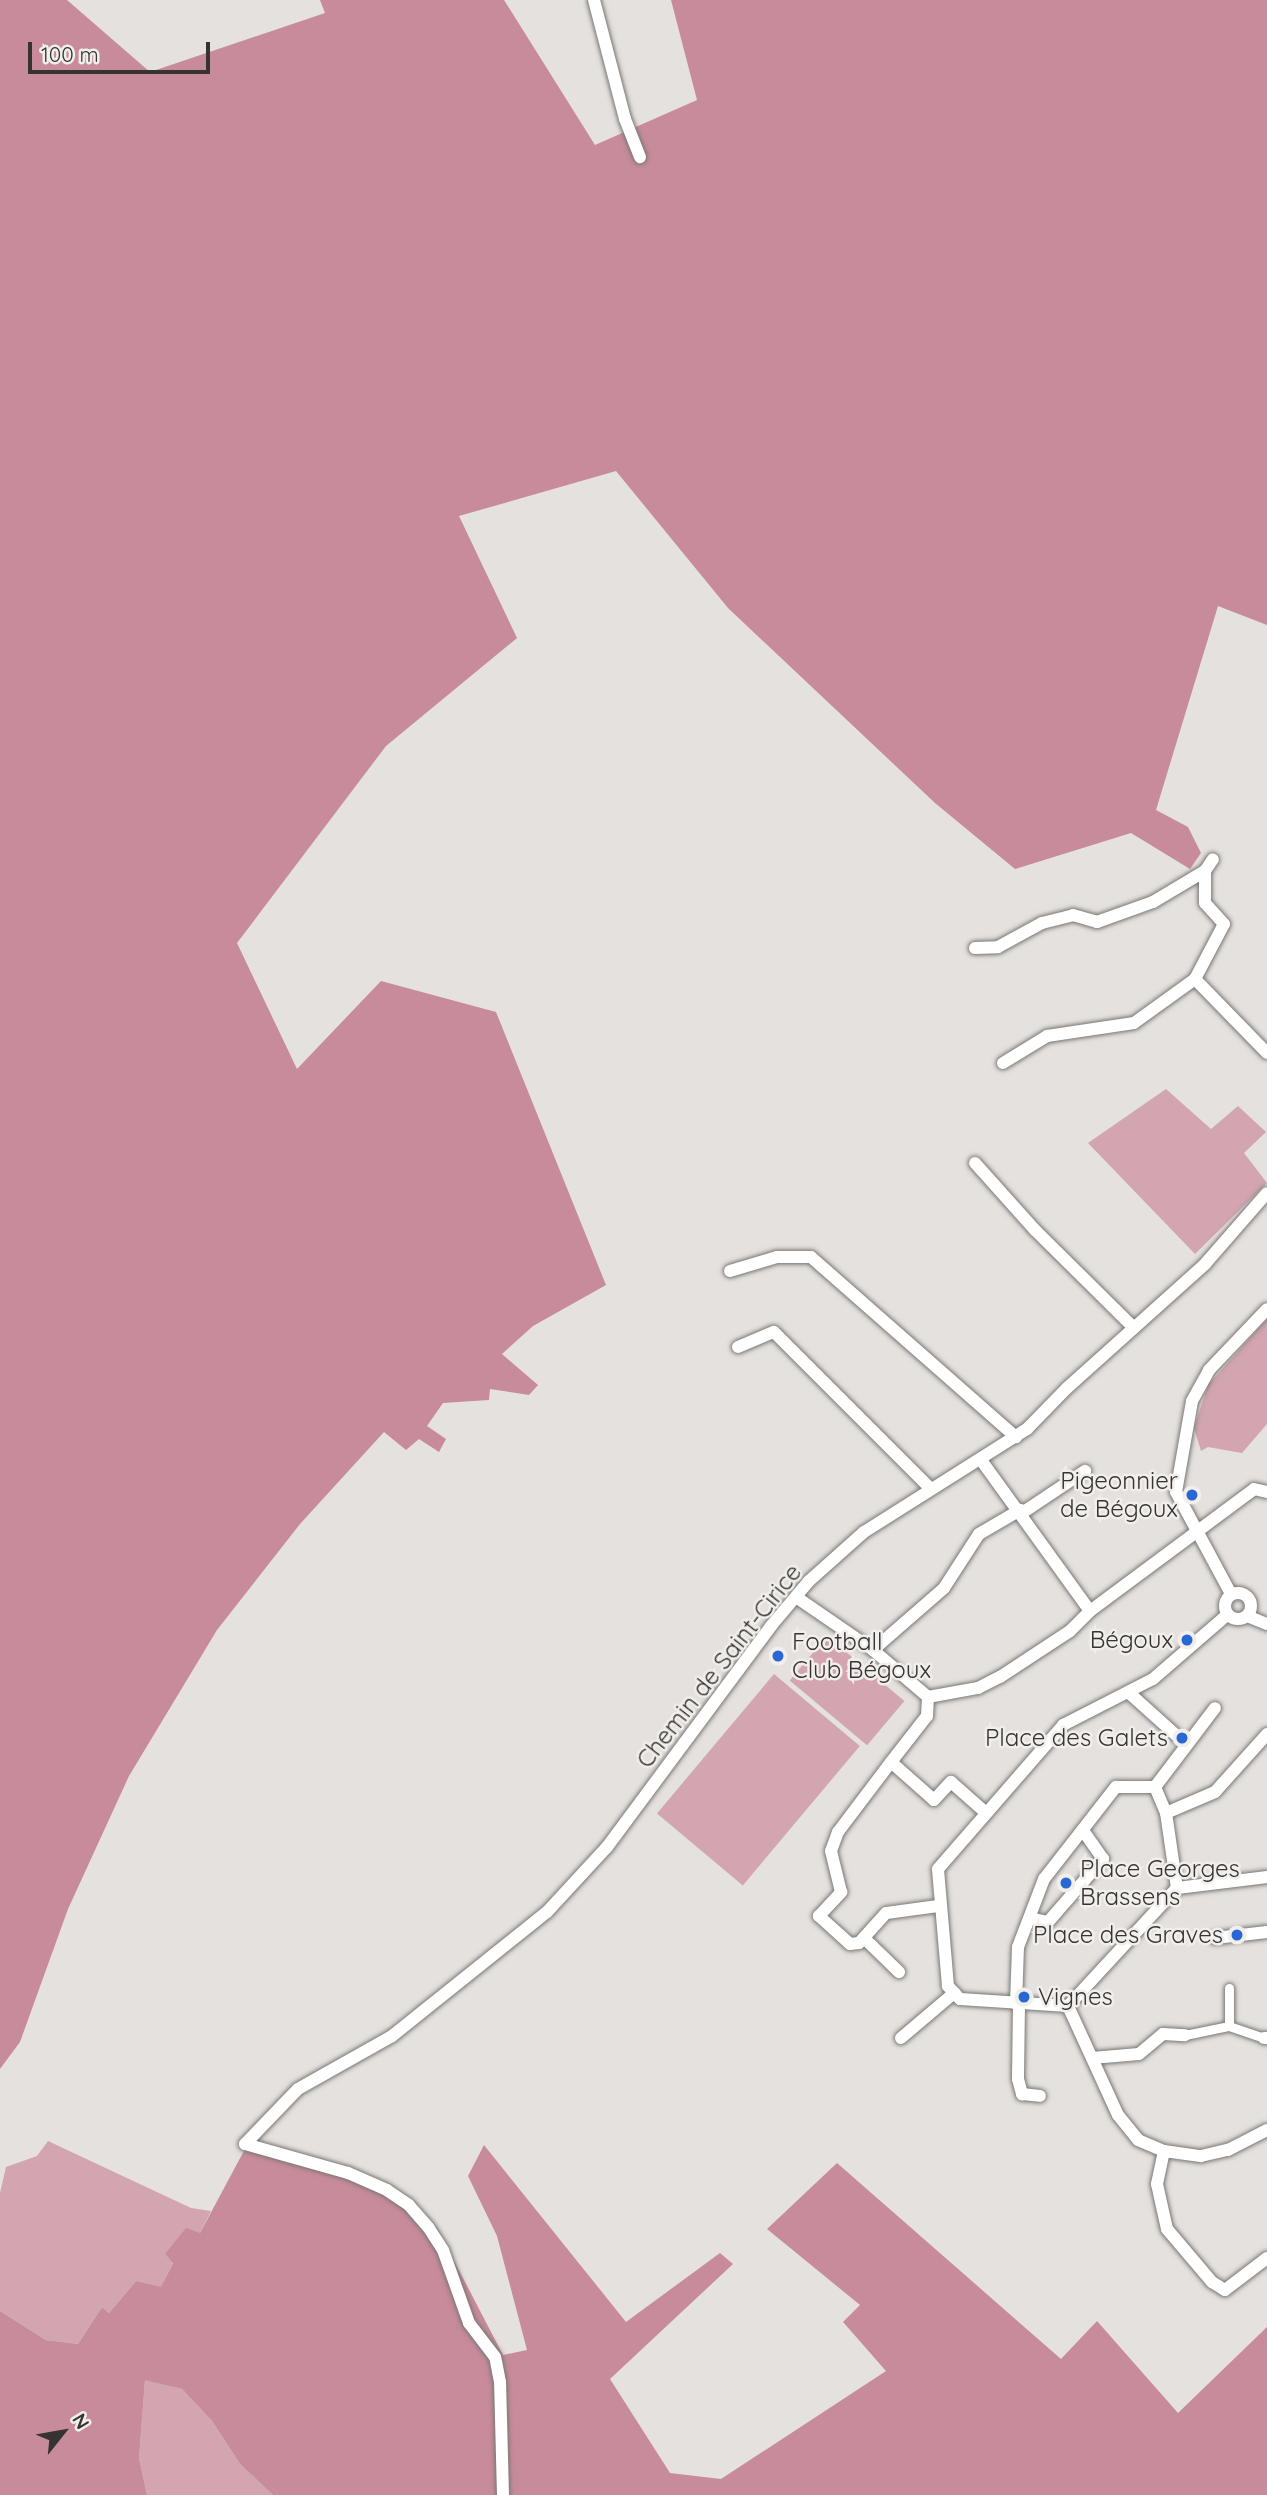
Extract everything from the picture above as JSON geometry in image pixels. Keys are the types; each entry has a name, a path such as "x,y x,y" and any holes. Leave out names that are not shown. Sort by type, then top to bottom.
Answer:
{"street":[{"path":"594,0 625,119 640,158"},
{"path":"975,948 998,947 1042,923 1073,915 1097,922 1153,902 1205,871 1213,859"},
{"path":"1003,1063 1047,1036 1134,1023 1195,979 1224,924 1205,903 1205,871"},
{"path":"1195,979 1267,1053"},
{"path":"975,1163 1035,1230 1133,1328"},
{"name":"Chemin de Saint-Cirice","path":"503,2495 500,2382 495,2357 469,2323 443,2250 428,2227 409,2204 387,2190 348,2173 245,2144 298,2089 392,2036 547,1912 607,1847 796,1597 864,1532 1016,1437 1205,1264 1267,1193"},
{"path":"730,1271 777,1256 811,1257 1016,1437"},
{"path":"1247,1616 1248,1598 1231,1594 1195,1534 1176,1492 1192,1401 1209,1370 1267,1309"},
{"path":"738,1347 774,1332 931,1489"},
{"path":"981,1460 1021,1511 1090,1611"},
{"path":"873,1650 944,1588 979,1534 1085,1471"},
{"path":"928,1697 978,1688 1000,1677 1070,1631 1090,1611 1254,1489 1267,1492"},
{"path":"1228,1614 1225,1604 1231,1594"},
{"path":"796,1597 873,1650 928,1697"},
{"path":"1228,1614 1241,1619 1247,1616 1267,1624"},
{"path":"1228,1614 1153,1679 1063,1725 985,1812 970,1837 938,1869 938,1906 948,1986 960,1999 1068,2006 1177,1888 1267,1877"},
{"path":"1128,1692 1186,1744"},
{"path":"928,1697 927,1716 838,1832 831,1852 841,1892 819,1916 850,1944 864,1938 886,1913 938,1906"},
{"path":"1155,1787 1214,1709"},
{"path":"1166,1813 1215,1792 1267,1734"},
{"path":"891,1762 934,1800 951,1782 985,1812"},
{"path":"1040,2096 1023,2094 1018,2079 1018,1947 1044,1879 1084,1832 1116,1787 1155,1787"},
{"path":"1155,1787 1166,1813 1177,1888"},
{"path":"1030,1918 1048,1922 1103,1859 1084,1832"},
{"path":"1215,1938 1267,1932"},
{"path":"864,1938 899,1972"},
{"path":"1229,1988 1229,2026"},
{"path":"901,2038 954,1993"},
{"path":"1068,2006 1129,2132 1164,2151 1201,2156 1228,2150 1267,2130"},
{"path":"1092,2058 1139,2054 1163,2034 1185,2035 1229,2026 1265,2038"},
{"path":"1164,2151 1157,2184 1160,2208 1182,2252 1204,2275 1225,2290 1267,2258"}],"shaded area":[{"path":"0,0 67,0 150,72 325,13 320,0 504,0 595,145 697,100 671,0 1267,0 1267,625 1218,606 1156,810 1188,827 1201,853 1190,869 1131,833 1015,869 935,803 728,608 616,471 459,516 517,638 386,746 237,943 297,1069 381,981 496,1012 606,1285 533,1326 502,1354 538,1385 529,1395 490,1389 489,1400 443,1403 427,1426 446,1439 439,1452 419,1439 406,1450 384,1432 300,1524 217,1630 129,1776 68,1909 20,2042 0,2069"},
{"path":"1166,1089 1211,1129 1238,1106 1266,1132 1244,1153 1267,1183 1195,1254 1088,1143"},
{"path":"1267,1319 1267,1424 1242,1453 1208,1447 1201,1451 1194,1428 1208,1385"},
{"path":"827,1636 904,1701 867,1745 790,1680"},
{"path":"774,1674 860,1746 743,1885 657,1813"},
{"path":"48,2141 191,2208 211,2211 200,2233 165,2254 173,2262 161,2288 136,2281 109,2313 102,2307 78,2344 46,2340 0,2311 0,2193 6,2167 37,2156"},
{"path":"484,2145 626,2322 720,2253 733,2264 610,2379 670,2473 721,2479 886,2371 843,2322 860,2305 767,2229 837,2163 1061,2359 1097,2321 1178,2413 1267,2327 1267,2495 273,2495 240,2464 212,2421 182,2389 145,2380 139,2458 147,2495 0,2495 0,2311 46,2340 78,2344 102,2307 109,2313 136,2281 161,2287 173,2263 165,2254 186,2228 200,2233 246,2147 374,2187 437,2228 503,2355 527,2350 497,2236 468,2176"},
{"path":"145,2379 182,2389 212,2421 240,2464 273,2495 147,2495 139,2458"}],"place":[{"name":"Pigeonnier de Bégoux","path":"1192,1495"},
{"name":"Bégoux","path":"1187,1640"},
{"name":"Football Club Bégoux","path":"778,1656"},
{"name":"Place des Galets","path":"1182,1738"},
{"name":"Place Georges Brassens","path":"1066,1883"},
{"name":"Place des Graves","path":"1237,1935"},
{"name":"Vignes","path":"1024,1997"}]}
